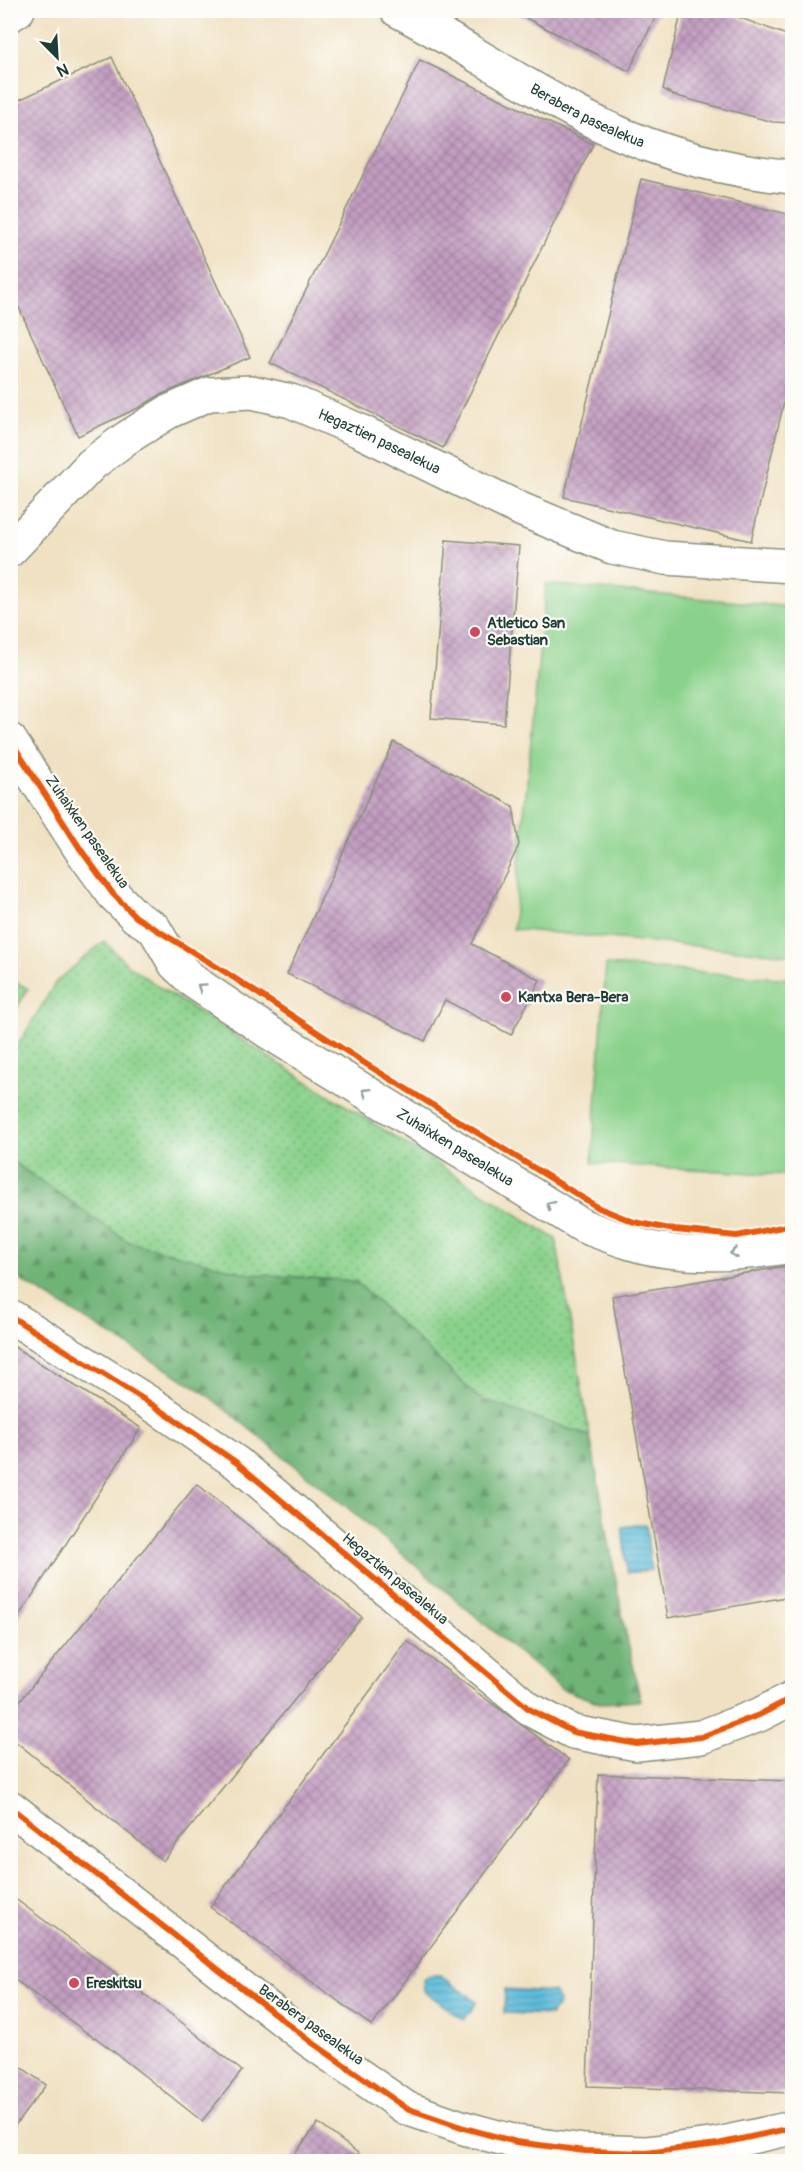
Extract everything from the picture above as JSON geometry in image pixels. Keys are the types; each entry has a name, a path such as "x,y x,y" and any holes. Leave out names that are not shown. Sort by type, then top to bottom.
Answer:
{"street":[{"path":"10,15 18,10"},
{"name":"Berabera pasealekua","path":"397,10 580,115 616,132 653,146 730,168 792,177"},
{"name":"Hegaztien pasealekua","path":"10,550 92,464 125,439 168,412 210,394 252,392 291,401 331,418 520,509 612,547 665,558 792,566"},
{"name":"Zuhaixken pasealekua","path":"10,740 112,894 136,917 154,928 175,964 194,982 270,1033 583,1226 624,1241 666,1251 723,1255 792,1246"},
{"name":"Hegaztien pasealekua","path":"10,1316 156,1407 237,1463 529,1709 573,1732 637,1744 701,1737 759,1715 792,1698"},
{"name":"Berabera pasealekua","path":"10,1807 310,2041 406,2108 464,2128 516,2142 647,2157 792,2128"}],"green space":[{"path":"546,584 792,607 792,955 513,929"},
{"path":"104,941 128,965 162,989 556,1239 590,1436 480,1399 355,1281 250,1274 129,1242 11,1160 10,1058 56,982"},
{"path":"606,965 792,979 792,1084 786,1175 592,1163"},
{"path":"11,979 28,989 11,1018"},
{"path":"10,1160 129,1242 250,1274 355,1281 480,1399 590,1436 624,1625 641,1701 600,1703 562,1689 349,1509 201,1390 11,1274"}],"water":[{"path":"646,1524 651,1570 627,1573 622,1527"},
{"path":"433,1975 440,1975 477,2002 464,2020 424,1991 423,1980"},
{"path":"505,1989 553,1992 559,2001 558,2006 551,2015 504,2013"}],"building":[{"path":"510,10 659,10 629,71"},
{"path":"682,10 719,10 792,37 792,123 773,122 673,95 663,89"},
{"path":"112,57 250,357 160,395 78,436 10,288 10,104"},
{"path":"420,60 593,144 443,448 270,363"},
{"path":"641,179 792,215 792,368 751,541 564,497"},
{"name":"Atletico San Sebastian","path":"446,540 519,546 504,724 431,718"},
{"path":"394,742 513,806 519,845 472,944 540,980 511,1035 445,1000 425,1041 287,974"},
{"path":"792,1265 792,1596 668,1618 612,1296"},
{"path":"10,1344 141,1428 10,1630"},
{"path":"197,1484 362,1617 163,1861 10,1737 10,1713"},
{"path":"407,1641 569,1760 372,2026 210,1907"},
{"path":"598,1774 792,1781 792,2093 587,2086"},
{"path":"10,1895 180,2021 242,2071 202,2121 95,2037 10,1976"},
{"path":"10,2059 46,2085 10,2132"},
{"path":"318,2123 370,2162 289,2162"}],"cycle path":[{"path":"10,740 81,850 113,894 136,917 366,1064 599,1208 634,1222 675,1230 737,1236 792,1225"},
{"path":"10,1316 156,1407 237,1463 529,1709 573,1732 637,1744 701,1737 759,1715 792,1698"},
{"path":"10,1807 310,2041 406,2108 464,2128 516,2142 585,2151 646,2153 718,2144 792,2128"}],"place":[{"name":"Atletico San Sebastian","path":"475,632"},
{"name":"Kantxa Bera-Bera","path":"506,997"},
{"name":"Ereskitsu","path":"74,1983"}]}
